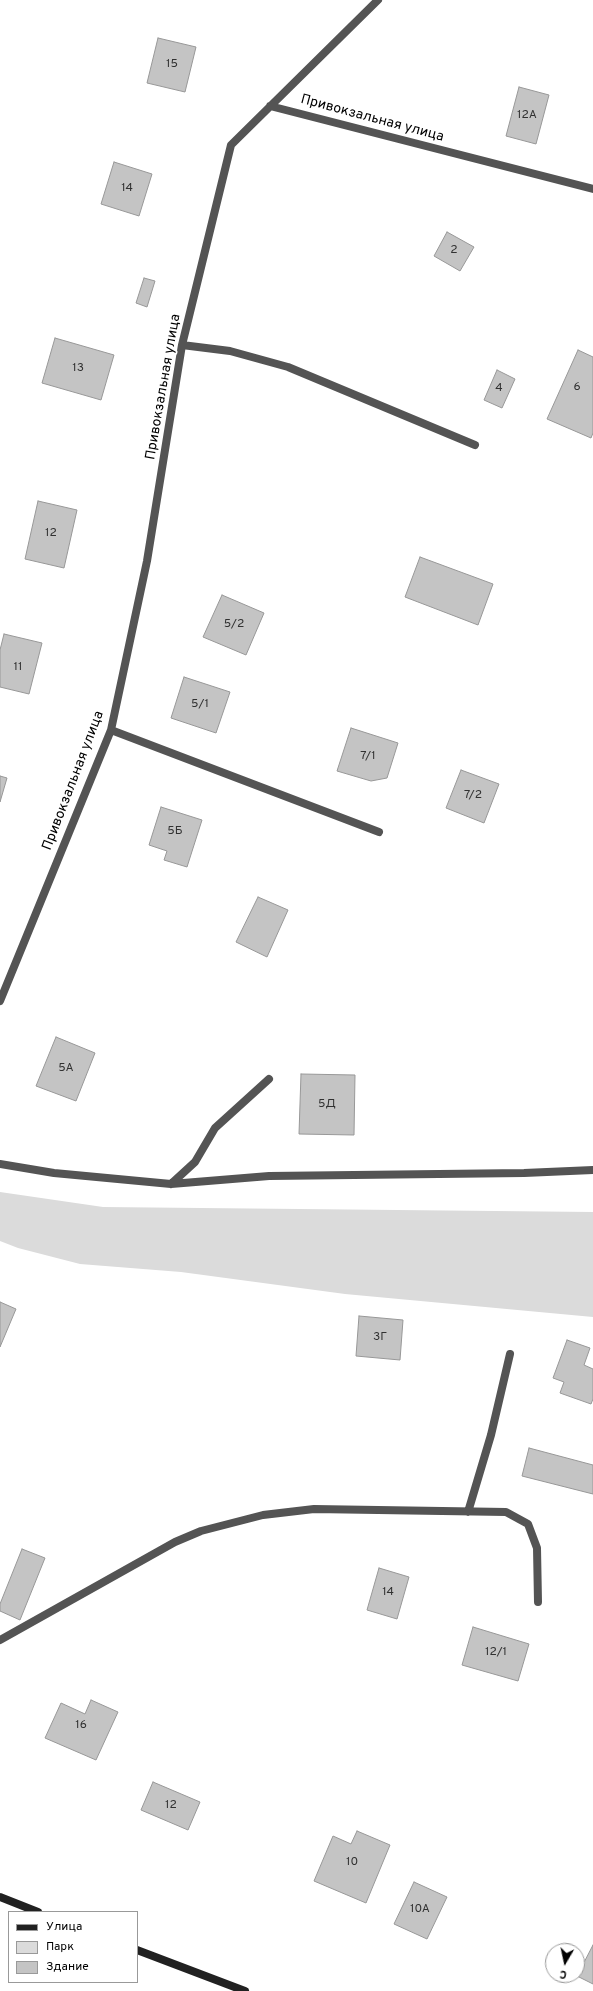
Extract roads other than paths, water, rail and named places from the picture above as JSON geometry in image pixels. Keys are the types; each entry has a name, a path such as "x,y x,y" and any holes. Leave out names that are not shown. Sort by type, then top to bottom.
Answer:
{"street":[{"path":"0,1897 35,1911"},
{"path":"138,1950 245,1991"}],"lane":[{"path":"270,106 378,0"},
{"name":"Привокзальная улица","path":"0,1001 111,730 147,562 182,345 231,145 270,106 593,189"},
{"path":"182,345 230,350 288,367 475,445"},
{"path":"111,730 379,832"},
{"path":"171,1184 196,1162 215,1128 269,1078"},
{"path":"0,1164 54,1173 171,1184 269,1176 524,1173 593,1170"},
{"path":"468,1512 491,1435 510,1354"},
{"path":"0,1640 175,1542 201,1531 263,1515 314,1509 506,1512 528,1524 537,1548 538,1602"}]}
